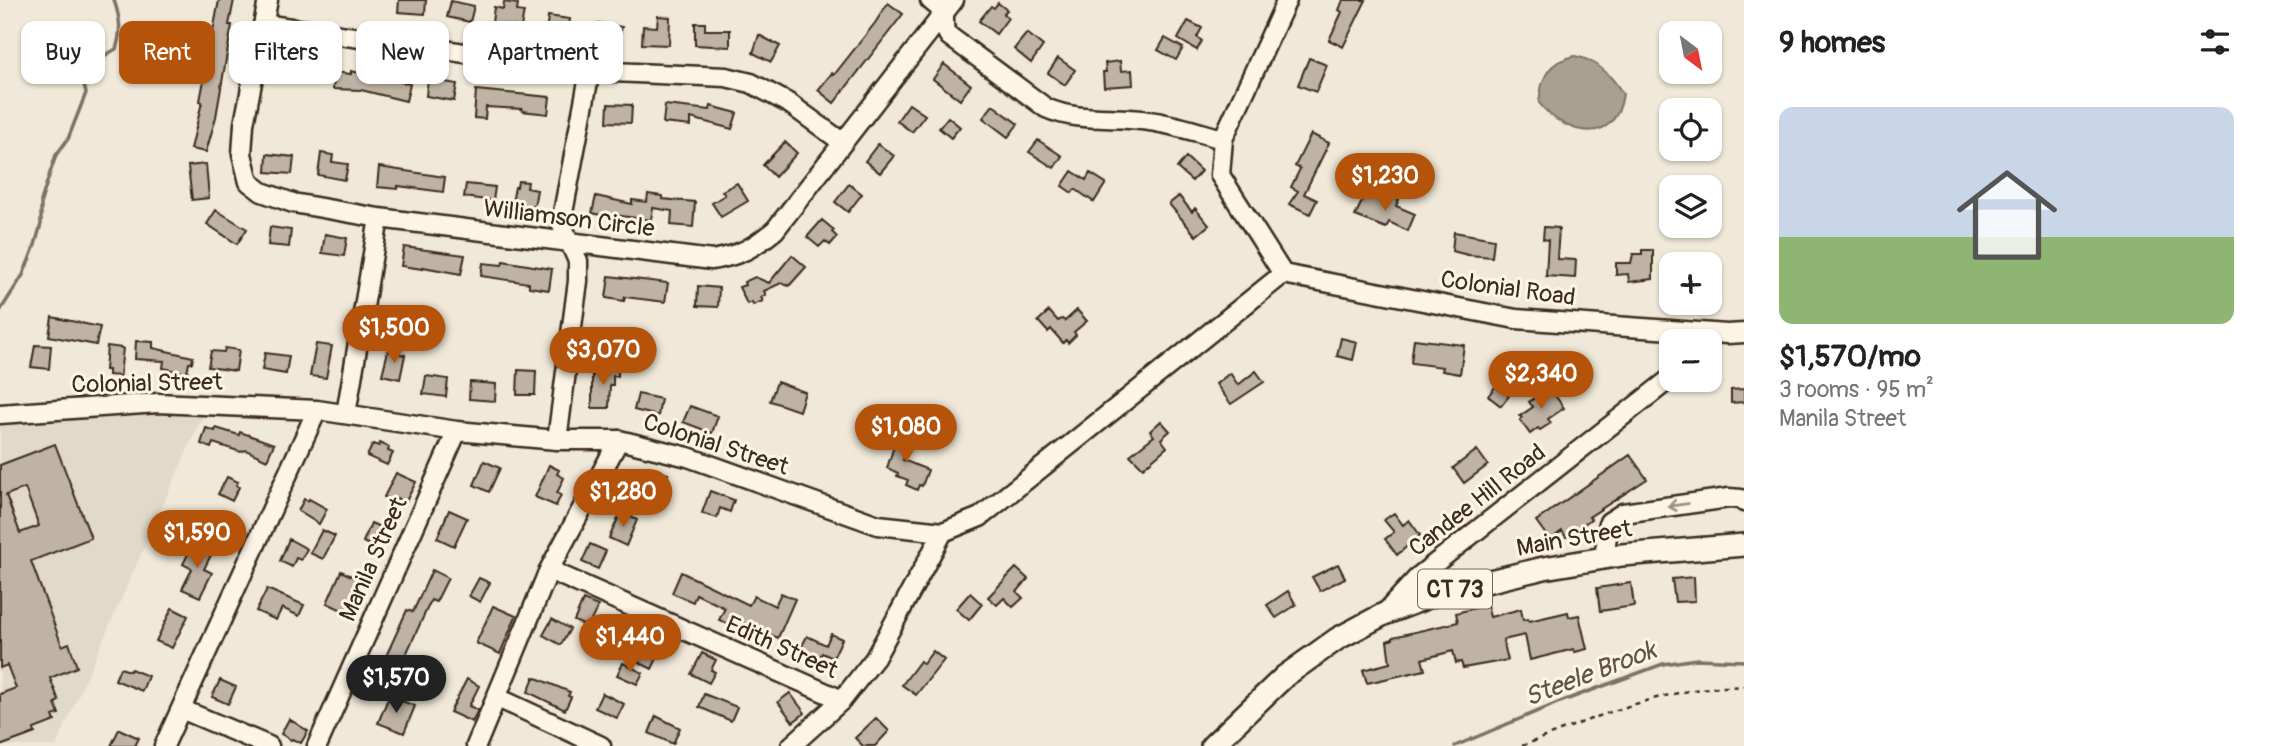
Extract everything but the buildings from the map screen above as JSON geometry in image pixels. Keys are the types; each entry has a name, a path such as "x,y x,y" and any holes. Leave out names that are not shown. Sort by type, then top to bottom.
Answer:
{"main road":[{"name":"Main Street","path":"1212,746 1285,676 1337,639 1384,614 1436,594 1488,580 1604,558 1744,545"}],"street":[{"name":"Williamson Circle","path":"264,21 268,0"},
{"path":"1283,274 1220,175 1223,139 1287,0"},
{"name":"Williamson Circle","path":"252,84 242,154 249,182 262,192 293,203 379,218 712,260 733,257 750,250 775,230 942,4"},
{"path":"942,4 944,27 949,36 1046,108 1062,115 1076,117 1148,121 1223,139"},
{"path":"342,35 463,53"},
{"path":"623,72 726,77 751,83 790,104 842,142"},
{"path":"557,440 578,281 578,261 561,223 588,84"},
{"path":"346,414 379,218"},
{"name":"Colonial Road","path":"1283,274 1516,319 1736,333"},
{"name":"Colonial Street","path":"0,414 158,403 317,410 457,430 557,440 619,440 688,457 878,525 943,532 980,517 1283,274"},
{"name":"Candee Hill Road","path":"1384,614 1419,576 1659,387"},
{"path":"164,746 317,410"},
{"name":"Manila Street","path":"317,746 457,430"},
{"path":"476,746 549,570 619,440"},
{"path":"1604,558 1609,522 1623,513 1729,498 1741,499 1744,502"},
{"path":"791,746 842,700 875,658 943,532"},
{"name":"Edith Street","path":"549,570 842,700"},
{"path":"498,698 601,746"},
{"path":"181,709 269,746"}],"path":[{"path":"1522,746 1589,719 1650,700 1700,689 1744,685"}],"shaded area":[{"path":"1575,56 1590,61 1603,70 1623,94 1618,111 1611,122 1600,129 1575,129 1562,123 1539,103 1544,78 1552,66"},
{"path":"135,414 203,415 56,746 0,746 0,425"}],"waterway":[{"path":"0,311 23,275 35,245 41,224 41,201 56,155 68,139 86,93 82,76 85,67 116,49 119,24 114,0"},
{"name":"Steele Brook","path":"1455,746 1560,702 1663,664 1697,659 1744,661"}]}
